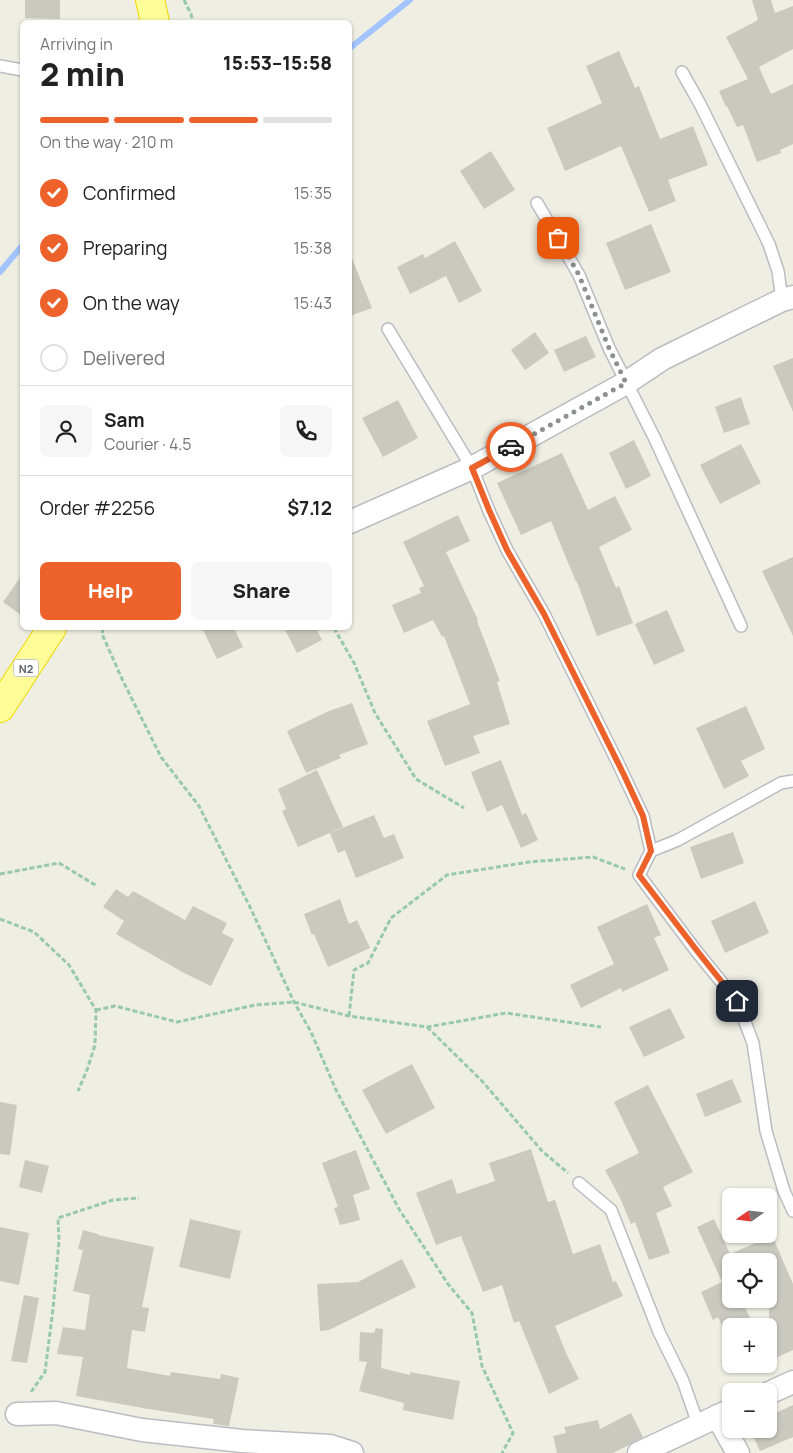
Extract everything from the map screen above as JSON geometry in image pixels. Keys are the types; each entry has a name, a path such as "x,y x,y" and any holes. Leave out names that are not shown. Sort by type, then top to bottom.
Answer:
{"highway":[{"path":"150,0 155,20"},
{"name":"N2","path":"0,708 51,630"}],"street":[{"path":"352,521 472,468 626,383 662,359 788,299"},
{"path":"777,1389 793,1382"},
{"path":"17,1414 56,1413 142,1430 242,1441 330,1446 352,1453"},
{"path":"638,1453 716,1417 738,1453"}],"lane":[{"path":"0,66 20,70"},
{"path":"682,72 700,104 769,244 788,299"},
{"path":"537,203 579,275 609,348 654,438 741,626"},
{"path":"388,329 472,468 507,550 544,614 643,816 651,851 639,875 737,1001 753,1043 766,1131 784,1191 793,1211"},
{"path":"651,851 678,840 781,783 793,781"},
{"path":"579,1182 611,1210 659,1332 683,1381 716,1417"}],"path":[{"path":"184,0 192,20"},
{"path":"103,630 102,634 123,681 161,757 199,806 250,907 294,1002 311,1032 336,1090 400,1209 448,1284 472,1313 482,1366 513,1434 502,1453"},
{"path":"335,630 354,663 375,713 416,779 464,808"},
{"path":"348,1016 354,970 368,963 391,918 447,875 529,862 593,857 639,875"},
{"path":"0,874 59,863 97,886"},
{"path":"0,919 34,932 69,965 96,1010 95,1045 78,1091"},
{"path":"96,1010 115,1006 177,1022 255,1005 294,1002 348,1016 427,1027 506,1013 601,1027"},
{"path":"427,1027 482,1081 542,1152 579,1182"},
{"path":"17,1414 45,1372 59,1242 58,1218 113,1200 139,1198"}],"building":[{"path":"25,0 60,0 60,19 25,18"},
{"path":"752,0 771,0 775,13 793,6 793,49 759,67 771,94 793,84 793,144 780,150 781,153 757,162 743,125 737,127 719,91 748,79 726,37 758,20"},
{"path":"619,51 635,88 639,86 660,139 693,126 708,165 668,180 676,201 649,212 621,146 565,171 547,128 602,103 586,66"},
{"path":"491,151 515,190 484,209 460,171"},
{"path":"651,224 671,272 625,290 606,243"},
{"path":"455,241 482,291 459,303 446,276 410,294 397,267 423,254 425,258"},
{"path":"352,258 372,308 352,315"},
{"path":"535,332 549,353 525,370 511,350"},
{"path":"586,336 596,357 564,372 554,350"},
{"path":"793,358 793,412 773,366"},
{"path":"741,397 750,424 724,433 715,407"},
{"path":"398,400 418,438 383,457 362,418"},
{"path":"634,440 651,476 626,489 609,453"},
{"path":"741,444 761,483 720,504 700,465"},
{"path":"562,453 588,510 615,496 632,530 599,547 616,588 619,586 633,623 597,636 551,521 521,535 497,483"},
{"path":"458,515 470,541 446,552 478,620 500,681 497,682 510,724 473,736 480,753 445,766 427,721 470,704 444,636 442,637 433,620 404,633 392,605 421,593 419,588 424,586 403,542"},
{"path":"793,557 793,636 762,571"},
{"path":"20,578 20,615 3,602"},
{"path":"667,610 685,651 654,665 635,624"},
{"path":"203,630 235,630 243,647 217,659"},
{"path":"285,630 317,630 322,640 297,653"},
{"path":"352,703 368,744 339,755 341,758 306,773 287,731 329,711"},
{"path":"746,706 765,749 741,761 749,776 724,789 696,728"},
{"path":"501,760 522,815 526,813 538,840 521,848 502,805 487,812 471,772"},
{"path":"317,770 343,827 298,847 282,811 286,809 278,789"},
{"path":"374,815 384,838 394,834 404,858 356,878 345,850 338,853 330,833"},
{"path":"733,832 744,863 701,879 690,847"},
{"path":"116,889 128,897 133,891 185,920 193,906 227,923 222,933 234,939 211,986 184,973 116,934 124,921 103,907"},
{"path":"340,899 349,924 357,920 370,948 328,967 304,914"},
{"path":"755,901 769,933 725,953 711,921"},
{"path":"647,904 661,935 654,938 669,970 622,992 621,988 581,1008 570,985 614,964 597,927"},
{"path":"670,1008 685,1038 644,1057 629,1027"},
{"path":"412,1064 435,1108 386,1134 362,1090"},
{"path":"732,1079 742,1102 705,1117 696,1094"},
{"path":"648,1085 693,1172 663,1187 672,1206 656,1213 670,1253 649,1260 635,1222 631,1224 605,1170 639,1153 614,1102"},
{"path":"0,1102 17,1105 10,1155 0,1154"},
{"path":"531,1149 548,1202 555,1200 573,1254 600,1244 613,1282 616,1281 623,1296 555,1326 579,1379 549,1394 519,1321 514,1323 502,1285 483,1292 461,1236 436,1245 416,1193 452,1179 457,1194 495,1181 489,1163"},
{"path":"356,1150 370,1189 353,1195 360,1220 340,1225 334,1208 338,1207 322,1163"},
{"path":"25,1160 49,1166 42,1193 19,1187"},
{"path":"190,1219 241,1231 230,1279 179,1267"},
{"path":"714,1219 722,1236 722,1243 725,1243 730,1253 722,1253 722,1282 697,1227"},
{"path":"0,1227 29,1233 19,1285 0,1281"},
{"path":"83,1230 154,1247 142,1307 149,1308 145,1332 132,1330 127,1368 170,1376 171,1372 220,1379 221,1374 239,1378 229,1426 213,1424 214,1419 76,1396 83,1357 57,1354 63,1327 85,1330 90,1295 73,1291 83,1250 78,1249"},
{"path":"755,1243 775,1243 793,1284 793,1350 777,1357 777,1318 769,1318 769,1308 777,1308 777,1253 732,1253"},
{"path":"402,1259 416,1287 329,1330 320,1331 317,1284 358,1282"},
{"path":"722,1282 722,1308 745,1308 750,1318 722,1318 722,1326 718,1317 713,1320 701,1292"},
{"path":"24,1295 39,1298 27,1363 11,1361"},
{"path":"376,1328 383,1329 381,1368 410,1375 410,1372 460,1381 453,1420 403,1410 404,1403 359,1391 367,1362 359,1361 360,1332 374,1333"},
{"path":"793,1405 793,1437 760,1451 754,1438 777,1438 777,1412"},
{"path":"631,1413 643,1437 629,1445 613,1453 557,1453 553,1436 566,1433 564,1427 598,1420 600,1429"}],"waterway":[{"path":"352,46 410,0"},
{"path":"0,272 20,248"}],"way so far":[{"path":"511,447 626,383 609,348 579,275 558,238"}],"route":[{"path":"511,447 472,468 489,510 507,550 544,614 643,816 651,851 639,875 737,1001"}]}
